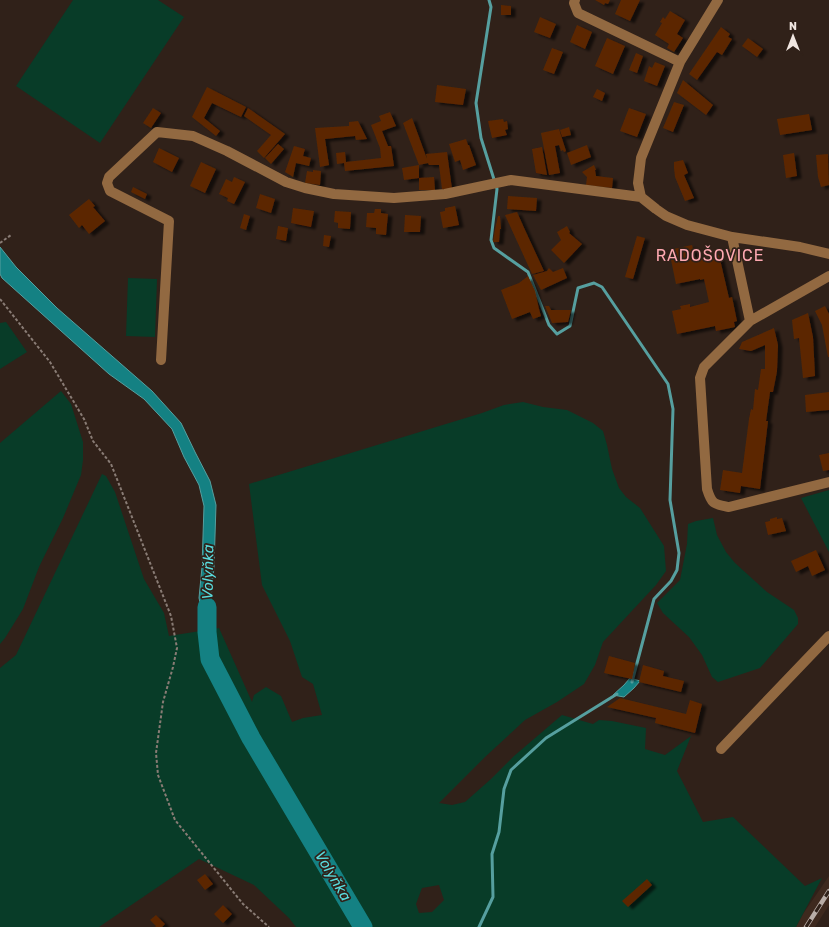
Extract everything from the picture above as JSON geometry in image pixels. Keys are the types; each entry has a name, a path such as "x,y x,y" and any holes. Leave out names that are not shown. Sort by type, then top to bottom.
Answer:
{"street":[{"path":"575,0 574,3 578,13 680,62"},
{"path":"641,197 638,183 641,158 680,62 718,0"},
{"path":"161,360 169,222 110,191 107,183 109,177 156,132 193,136 227,151 286,182 305,188 334,194 394,198 445,194 511,180 641,197 666,216 687,225 732,237 800,247 829,254"},
{"path":"732,237 750,321"},
{"path":"829,276 750,321 704,367 700,378 707,490 710,500 717,505 729,507 829,482"},
{"path":"721,749 829,636"}],"path":[{"path":"0,243 11,235"},
{"path":"0,299 50,362 84,418 93,441 111,464 171,616 177,648 174,667 163,702 156,753 158,775 175,820 243,904 269,927"}],"shaded area":[{"path":"829,876 829,905 815,927 796,927 803,914"}],"green space":[{"path":"73,0 158,0 184,17 100,143 16,86"},
{"path":"128,278 157,279 155,337 126,336"},
{"path":"6,322 27,352 0,369 0,323"},
{"path":"61,391 71,404 83,442 81,475 63,518 39,567 23,609 0,644 0,443"},
{"path":"523,402 543,407 567,410 593,423 603,431 612,469 619,488 626,497 640,508 664,546 666,571 656,585 603,642 595,665 584,684 557,702 525,720 439,803 452,805 465,802 514,756 562,715 593,724 599,720 646,728 645,749 665,755 691,736 677,771 703,822 733,817 805,886 822,878 796,927 296,927 289,918 254,885 199,859 99,927 0,927 0,668 16,655 102,474 106,476 115,492 144,579 164,613 169,636 219,628 252,702 254,695 266,687 281,696 292,722 303,718 322,715 313,684 302,677 290,641 262,585 249,484 504,405","holes":["439,885 444,900 432,912 419,913 416,904 422,888"]},
{"path":"829,490 829,552 801,498"},
{"path":"713,518 717,535 726,552 735,563 767,592 794,610 798,618 798,624 760,668 718,682 712,677 702,655 689,637 663,613 657,603 680,580 687,544 688,524"}],"water":[{"path":"0,247 16,267 57,308 152,391 181,423 210,481 216,505 214,567 207,632 199,598 202,567 204,506 199,485 184,457 172,429 144,399 109,374 2,278 0,274"},
{"path":"630,678 640,681 624,697 613,695 624,685"}],"building":[{"path":"595,0 610,0 608,4 605,3 604,5"},
{"path":"621,0 640,0 630,21 615,14"},
{"path":"501,5 511,6 511,15 501,15"},
{"path":"670,11 685,20 677,34 683,38 674,52 667,48 669,44 655,35 662,23 660,22 663,17 665,19"},
{"path":"540,17 556,24 550,38 534,32"},
{"path":"577,25 592,32 585,49 570,42"},
{"path":"721,27 730,34 728,37 732,39 722,55 717,52 697,80 689,74"},
{"path":"607,38 625,46 613,74 595,66"},
{"path":"748,38 763,49 757,57 742,46"},
{"path":"552,48 563,52 554,74 543,70"},
{"path":"636,53 643,56 637,73 629,70"},
{"path":"655,62 665,66 657,86 644,81 649,66 652,68"},
{"path":"683,80 713,105 706,115 677,93"},
{"path":"437,85 466,89 463,105 435,102"},
{"path":"207,87 246,107 241,117 212,103 204,118 220,131 216,136 192,117"},
{"path":"597,89 605,93 602,101 593,97"},
{"path":"674,102 684,105 673,132 663,128"},
{"path":"153,108 161,113 151,128 143,123"},
{"path":"248,108 285,134 264,158 257,151 271,135 244,116"},
{"path":"629,108 646,114 637,137 620,131"},
{"path":"390,112 396,126 382,131 388,146 391,146 394,166 345,171 344,163 337,164 336,153 345,152 346,162 381,158 380,148 371,125 381,121 379,116"},
{"path":"809,114 812,130 780,135 777,119"},
{"path":"412,118 427,159 426,154 447,152 452,189 442,189 439,165 429,165 428,163 419,165 403,123"},
{"path":"503,119 504,122 507,121 508,129 505,130 507,135 492,138 488,121"},
{"path":"358,121 367,139 356,140 355,136 325,139 329,165 320,167 315,128 349,126 349,122"},
{"path":"569,127 571,135 562,137 560,130"},
{"path":"559,129 566,151 561,151 559,145 555,146 560,173 549,175 541,133"},
{"path":"466,139 476,165 463,170 460,160 455,162 449,144"},
{"path":"278,144 284,149 271,164 265,158"},
{"path":"587,145 591,157 571,165 567,153"},
{"path":"294,146 305,149 303,156 311,158 309,166 296,163 293,177 285,172"},
{"path":"542,147 547,175 536,173 532,149"},
{"path":"159,148 179,158 172,172 153,162"},
{"path":"794,153 797,176 786,178 783,155"},
{"path":"828,154 829,185 821,187 818,177 816,155"},
{"path":"683,160 688,173 684,175 694,198 685,201 675,177 674,168 674,162"},
{"path":"201,162 216,169 205,193 190,186"},
{"path":"419,165 419,178 404,180 402,168"},
{"path":"594,165 596,176 613,178 612,188 586,185 587,177 582,172"},
{"path":"313,170 321,171 320,185 305,183 307,171 313,172"},
{"path":"234,177 245,182 234,204 227,201 228,198 219,194 226,179 232,182"},
{"path":"434,177 435,190 419,190 419,178"},
{"path":"133,187 147,194 145,199 131,192"},
{"path":"260,194 275,199 271,213 256,208"},
{"path":"508,196 537,198 536,211 507,209"},
{"path":"89,199 95,206 93,207 105,221 89,234 82,225 79,228 69,215"},
{"path":"455,206 459,225 443,228 440,212 445,211 445,208"},
{"path":"293,208 314,211 311,227 291,223"},
{"path":"375,209 381,209 381,213 388,214 386,235 376,234 376,228 366,227 367,213 374,213"},
{"path":"335,211 351,212 350,229 338,228 338,223 334,222"},
{"path":"517,212 544,271 532,274 505,215"},
{"path":"244,214 250,216 246,230 240,228"},
{"path":"405,215 421,216 420,232 404,232"},
{"path":"498,216 500,216 501,229 499,242 493,242 495,229"},
{"path":"278,226 288,228 286,241 276,239"},
{"path":"567,226 570,232 569,233 582,244 564,263 551,250 561,240 557,232"},
{"path":"324,235 331,236 329,247 323,246"},
{"path":"637,236 645,238 633,279 625,277"},
{"path":"692,245 696,260 719,255 729,298 732,297 737,321 734,322 735,327 716,331 715,326 677,334 672,311 681,309 680,306 690,304 690,307 709,302 704,279 676,284 669,250"},
{"path":"549,268 553,272 563,268 567,278 541,290 533,275 547,271"},
{"path":"528,276 535,291 541,316 533,319 530,312 512,319 501,290 519,283"},
{"path":"545,306 549,306 551,310 571,310 568,322 552,323"},
{"path":"825,306 829,314 829,357 822,325 815,311"},
{"path":"808,313 813,337 815,376 803,378 799,338 794,339 792,320"},
{"path":"774,328 778,345 777,371 773,392 770,392 760,489 741,486 740,493 720,490 723,470 742,473 749,419 751,409 753,410 755,389 758,390 761,369 765,369 765,345 751,351 739,349 742,342"},
{"path":"829,392 829,410 806,412 805,395"},
{"path":"829,453 829,470 823,471 819,455"},
{"path":"777,517 777,519 782,518 786,531 768,535 765,522"},
{"path":"816,550 825,570 812,576 808,566 796,572 791,561"},
{"path":"609,656 635,663 632,679 604,673"},
{"path":"643,665 664,671 663,676 684,681 681,692 639,682"},
{"path":"620,698 686,714 690,700 702,704 695,733 655,723 656,718 607,707"},
{"path":"205,874 213,884 205,890 197,880"},
{"path":"647,879 652,885 628,907 622,901"},
{"path":"223,905 232,914 223,923 214,914"},
{"path":"156,915 165,924 162,927 155,927 156,926 150,920"}],"waterway":[{"path":"489,0 491,7 476,103 481,138 497,189 491,240 494,248 528,272 549,325 557,334 570,326 578,288 594,283 602,287 668,384 673,409 670,500 679,553 677,570 671,581 654,599 632,682"},
{"name":"Volyňka","path":"207,607 207,632 210,659 251,738 363,927"},
{"path":"479,927 493,897 492,854 499,832 504,789 511,770 546,738 617,694"}],"railway":[{"path":"806,927 829,891"}],"district":[{"name":"RADOŠOVICE","path":"710,255"}]}
